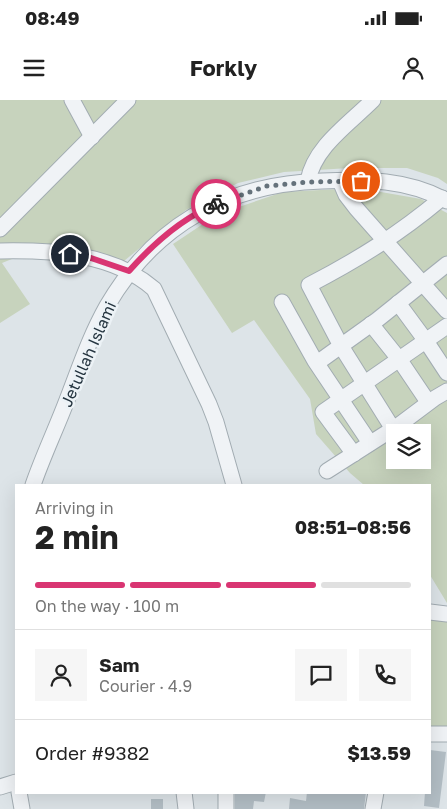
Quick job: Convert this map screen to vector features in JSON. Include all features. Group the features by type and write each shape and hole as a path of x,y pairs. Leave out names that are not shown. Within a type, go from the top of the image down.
{"street":[{"path":"72,100 92,137"},
{"path":"0,229 128,100"},
{"path":"308,182 314,161 323,149 373,100"},
{"path":"340,180 346,195 447,311"},
{"name":"Jetullah Islami","path":"33,484 99,322 129,271 154,245 188,218 211,206 267,186 308,182 340,180 404,184 430,192 445,200"},
{"path":"389,424 341,346 309,285 352,263 386,242 445,200"},
{"path":"0,251 46,251 98,260 129,271 143,279 154,289 160,298 209,404 234,484"},
{"path":"317,363 371,324 447,264"},
{"path":"282,302 317,363 370,443"},
{"path":"398,302 447,373"},
{"path":"371,324 399,359 428,402"},
{"path":"354,454 323,412 447,326"},
{"path":"399,424 428,402 447,391"},
{"path":"327,471 386,433"},
{"path":"431,612 447,614"},
{"path":"431,734 447,734"},
{"path":"0,787 15,782"},
{"path":"19,794 22,809"},
{"path":"184,794 186,809"},
{"path":"226,794 226,809"},
{"path":"373,809 376,794"}],"green space":[{"path":"0,100 447,100 447,184 438,178 407,168 350,168 284,172 238,183 186,210 124,261 44,246 2,263 30,304 0,323"},
{"path":"358,188 421,199 447,213 447,603 431,577 431,484 363,484 350,473 316,434 310,399 254,320 232,333 173,244 218,214 283,192"},
{"path":"431,619 447,621 447,729 431,729"}],"building":[{"path":"431,750 446,752 439,808 424,806 425,794 431,794"},
{"path":"235,794 266,794 264,802 254,801 253,809 235,809"},
{"path":"307,794 366,794 364,809 289,809 290,798 306,801"},
{"path":"151,799 163,799 163,809 151,809"}],"way so far":[{"path":"216,204 267,186 332,180 361,181"}],"route":[{"path":"70,254 91,258 129,271 170,231 188,218 216,204"}]}
